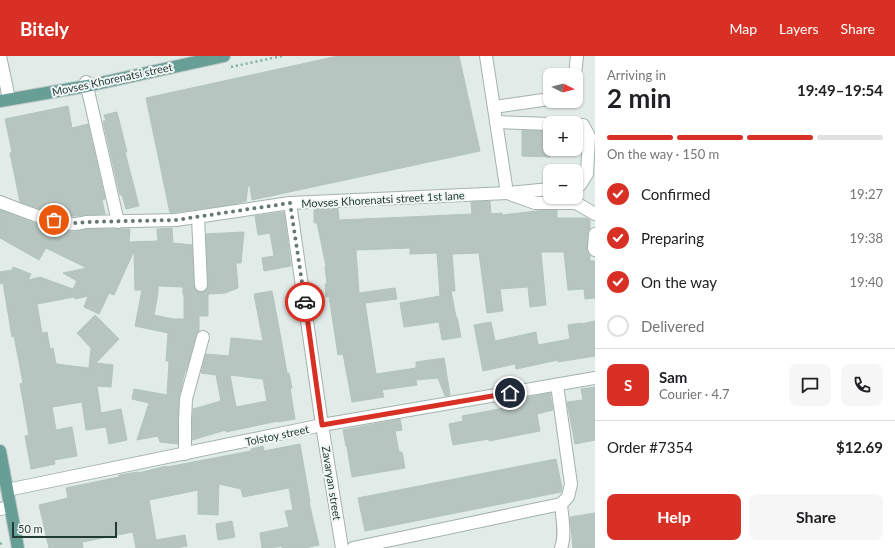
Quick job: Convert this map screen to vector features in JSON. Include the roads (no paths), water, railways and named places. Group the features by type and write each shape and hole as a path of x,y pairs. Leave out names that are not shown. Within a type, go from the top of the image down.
{"main road":[{"name":"Movses Khorenatsi street","path":"86,84 204,56"},
{"name":"Movses Khorenatsi street","path":"3,97 86,84 224,56"},
{"path":"0,451 7,490 5,508 18,548"}],"street":[{"path":"0,56 3,97"},
{"path":"486,56 507,193 535,203 576,203 595,214"},
{"path":"576,68 577,56"},
{"path":"86,84 118,222"},
{"path":"494,107 543,100"},
{"path":"496,122 543,124"},
{"path":"583,125 589,136 587,174 583,181"},
{"name":"Movses Khorenatsi street 1st lane","path":"0,202 42,217 75,224 86,222 176,220 290,203 507,193 543,190"},
{"name":"Zavaryan street","path":"290,203 322,425 342,548"},
{"path":"198,217 201,285"},
{"path":"595,234 595,250"},
{"path":"185,454 186,399 203,337"},
{"name":"Tolstoy street","path":"7,490 322,425 595,378"},
{"path":"353,548 561,504 568,497 571,484 557,385"},
{"path":"561,504 564,535 561,548"}]}
